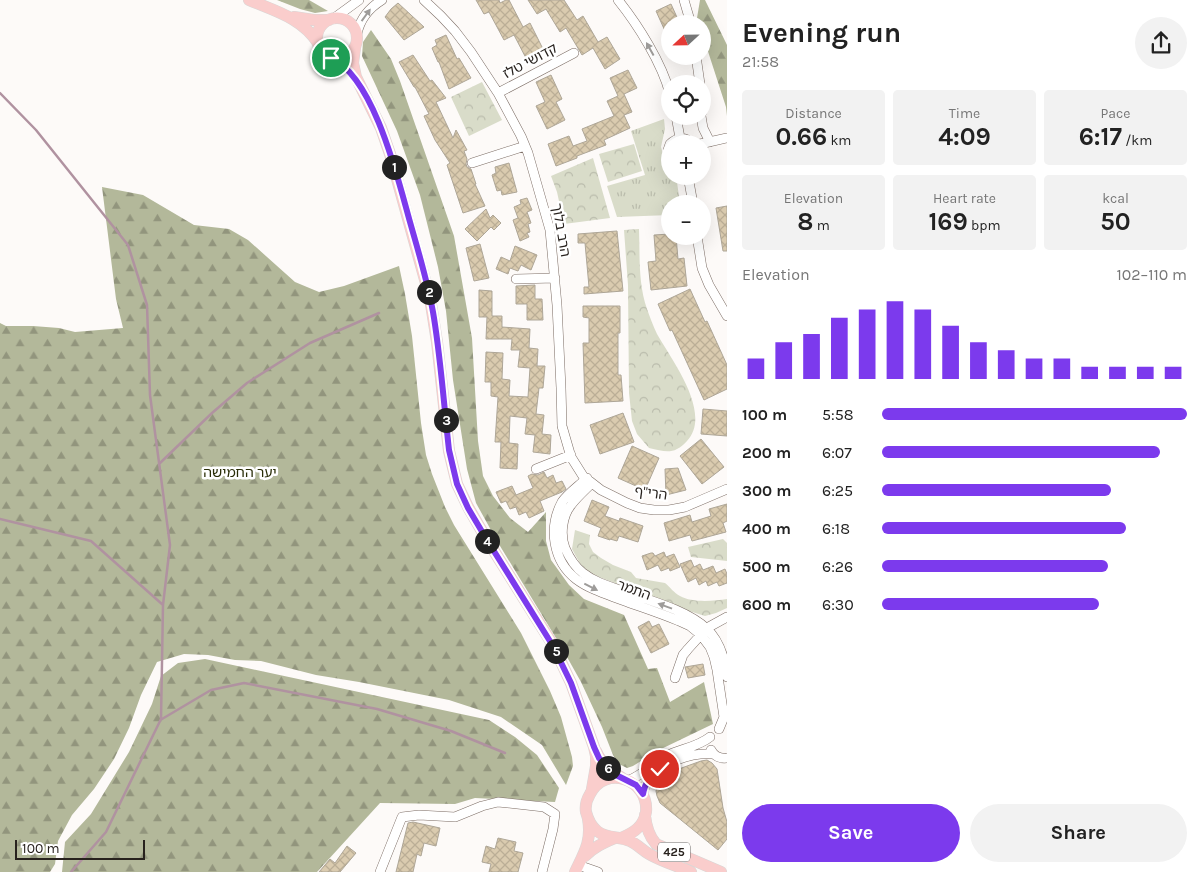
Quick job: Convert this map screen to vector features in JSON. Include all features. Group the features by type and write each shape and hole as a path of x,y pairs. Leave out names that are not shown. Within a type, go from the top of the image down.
{"main road":[{"path":"249,0 278,12 303,26 313,35 320,49 331,58 342,63 360,86"},
{"path":"278,12 304,19 339,18 351,23 355,28 357,41 353,63 354,69 360,86 381,128 390,154 427,284 434,318 449,450 457,484 468,508 563,664 599,758 612,773 636,785 643,794"},
{"path":"318,43 319,30 331,19"},
{"path":"331,58 342,58 355,48"},
{"path":"578,866 590,837 586,808 596,766 594,747"},
{"path":"592,789 605,779 626,779"},
{"name":"425","path":"643,794 646,807 646,826 650,838 656,844 721,872"},
{"path":"578,866 593,848 601,843 630,835 637,830 645,815"},
{"name":"425","path":"588,818 598,832 606,836 633,842 649,854 691,872"}],"street":[{"path":"331,19 359,0"},
{"path":"357,34 366,14 382,0"},
{"name":"הרב בלוך","path":"415,0 429,4 455,31 471,52 498,93 525,146 550,230 562,388 562,426 571,455 583,476 601,490"},
{"path":"618,0 640,31 656,59 662,75"},
{"path":"684,0 689,15"},
{"name":"קדושי טלז","path":"498,93 574,53"},
{"path":"711,142 727,138"},
{"path":"472,163 525,146"},
{"path":"698,245 702,268 709,285 727,316"},
{"path":"516,279 555,278"},
{"path":"536,469 571,455"},
{"name":"התמר","path":"589,480 563,501 555,520 553,532 555,545 566,569 575,579 587,586 704,631 718,643 727,677"},
{"name":"הרי\"ף","path":"601,490 640,508 669,510 685,507 727,490"},
{"path":"675,678 683,655 704,631 727,617"},
{"name":"התמר","path":"704,631 714,657 724,699 723,728"},
{"path":"626,779 637,777 665,757 700,744 710,737 713,732 723,728"},
{"path":"710,737 709,747 727,766"},
{"path":"643,794 644,787 653,775 669,764 702,753 720,757"},
{"path":"380,872 402,817 419,815 455,817 498,802 544,807 555,814 542,872"},
{"path":"578,866 598,872"}],"green space":[{"path":"277,0 309,0 328,11 315,13"},
{"path":"700,0 705,0 727,45 727,116 726,107 711,61 711,15 698,15"},
{"path":"371,30 391,59 400,81 454,236 472,338 478,441 483,476 493,496 510,518 528,532 546,512 546,541 551,560 569,585 584,599 624,615 648,669 657,668 670,702 704,682 713,724 657,751 633,766 627,768 619,764 613,755 581,682 476,503 467,469 453,380 446,311 438,267 420,195 397,131 362,56 363,42"},
{"path":"482,82 502,120 469,136 451,97"},
{"path":"661,120 661,125 665,125 664,135 661,135 661,185 677,185 679,195 661,195 661,215 617,217 607,186 645,175 631,131"},
{"path":"634,144 642,171 608,182 599,154"},
{"path":"593,158 610,218 564,224 557,192 551,176"},
{"name":"יער החמישה","path":"102,187 143,195 194,225 229,229 248,240 295,282 319,292 344,286 399,266 412,336 426,455 432,474 454,525 521,633 550,691 561,717 572,757 573,766 566,785 542,745 501,717 449,700 316,675 261,661 184,654 157,662 114,759 94,789 72,815 58,841 55,864 50,872 0,872 0,323 6,326 59,328 75,332 123,328 116,299"},
{"path":"639,229 641,279 647,309 657,334 680,371 693,401 694,429 687,441 678,449 670,451 649,448 637,434 632,421 629,393 628,285 624,230"},
{"path":"575,530 590,535 589,544 593,552 613,565 631,572 636,578 665,583 678,595 691,600 710,601 727,599 727,608 705,616 673,606 594,575 583,569 572,549"},
{"path":"723,539 727,543 727,561 691,557 688,547"},
{"path":"205,659 489,720 515,737 537,755 559,788 555,802 475,798 455,804 380,803 317,872 62,872 65,842 91,814 129,752 152,704 161,676 178,663"}],"building":[{"path":"476,0 499,0 500,3 509,0 523,27 530,23 544,51 527,60 514,35 504,40 489,12 484,14"},
{"path":"528,0 564,0 577,20 583,16 598,42 607,37 620,59 605,69 593,48 582,55 566,28 560,32 546,9 537,14"},
{"path":"398,3 424,27 404,40 385,17"},
{"path":"671,4 676,15 661,15 661,22 656,11"},
{"path":"446,35 457,59 459,58 471,78 449,89 432,48 437,45 435,40"},
{"path":"413,55 430,81 432,80 446,98 436,102 453,138 456,130 467,150 464,151 467,159 466,164 471,169 475,184 485,206 463,213 447,165 450,163 435,140 424,116 429,114 399,62"},
{"path":"628,70 637,88 624,94 632,112 624,115 630,128 604,140 606,145 556,166 548,144 569,136 573,146 587,141 582,129 614,116 607,101 618,96 610,78"},
{"path":"551,75 562,99 556,102 565,120 547,129 536,106 545,102 536,82"},
{"path":"509,163 517,192 502,195 501,190 497,191 492,175 496,173 495,167"},
{"path":"527,198 532,210 527,212 531,223 528,224 530,232 527,233 529,237 520,241 513,220 518,218 514,207 521,204 520,200"},
{"path":"727,206 727,251 723,251 716,208"},
{"path":"486,209 490,218 493,215 501,223 494,230 491,227 477,241 465,229"},
{"path":"617,231 623,291 584,294 584,287 589,287 585,243 578,243 578,234"},
{"path":"654,235 661,235 661,245 677,245 678,259 684,258 687,286 651,290 648,262 656,261"},
{"path":"480,244 489,278 474,281 466,248"},
{"path":"515,246 537,255 531,270 521,265 518,271 510,268 508,274 496,269 501,257 510,261"},
{"path":"535,285 535,299 542,299 543,320 527,320 527,304 516,304 516,286"},
{"path":"690,289 727,365 727,389 704,400 658,304"},
{"path":"479,290 492,291 492,316 502,316 502,327 530,329 529,348 538,349 537,366 545,366 543,388 539,388 536,414 544,415 542,434 551,435 550,454 533,452 535,435 525,434 527,418 510,416 509,443 518,444 517,469 500,468 501,442 495,442 498,397 491,396 491,382 485,382 486,352 503,353 502,379 510,380 509,396 528,397 530,368 518,367 520,350 511,350 512,339 486,339 487,317 479,317"},
{"path":"583,306 620,306 618,375 621,375 623,401 585,403 583,343 589,343 589,318 583,317"},
{"path":"703,409 727,411 727,436 701,434"},
{"path":"623,413 634,442 600,454 590,425"},
{"path":"701,439 724,467 702,484 680,456"},
{"path":"632,446 659,458 645,490 618,478"},
{"path":"678,468 686,490 666,495 665,469"},
{"path":"544,472 547,478 553,475 556,483 562,481 566,489 540,501 544,511 529,518 526,512 519,515 516,507 510,509 506,501 501,503 496,492 512,486 516,495 533,488 528,476"},
{"path":"592,500 609,507 605,516 619,521 620,518 643,526 638,542 619,536 617,541 598,536 601,528 584,521"},
{"path":"727,504 727,521 723,523 726,532 692,541 690,535 669,541 664,523 690,515 692,522 711,516 709,509"},
{"path":"664,552 666,557 674,554 680,567 670,571 669,568 661,571 658,565 647,570 642,556 653,553 655,556"},
{"path":"691,560 694,567 700,564 703,570 713,566 716,573 725,569 727,583 719,586 717,582 708,586 706,581 699,585 696,578 688,582 680,564"},
{"path":"649,621 652,627 659,624 669,644 651,653 638,627"},
{"path":"703,664 705,675 688,678 685,667"},
{"path":"707,760 717,769 727,822 727,839 718,850 660,803 656,791 657,786 664,778 676,770"},
{"path":"413,822 440,828 436,846 424,843 421,856 417,854 413,872 396,872 408,823"},
{"path":"498,838 516,842 514,851 523,853 518,872 489,872 491,864 482,862 486,846 495,849"},
{"path":"347,846 356,853 340,872 319,872 330,859 335,863"}],"waterway":[{"path":"0,93 36,130 128,245 147,305 150,395 170,545 163,605 161,719 106,832 71,872"},
{"path":"159,464 212,413 247,383 310,343 379,313"},
{"path":"0,519 91,541 163,605"},
{"path":"162,719 211,690 244,683 377,709 451,731 505,753"}],"route":[{"path":"331,58 342,63 360,86 381,128 390,154 430,298 449,450 452,467 461,494 563,664 594,747 603,764 612,773 636,785 643,794 647,782 660,769"}]}
